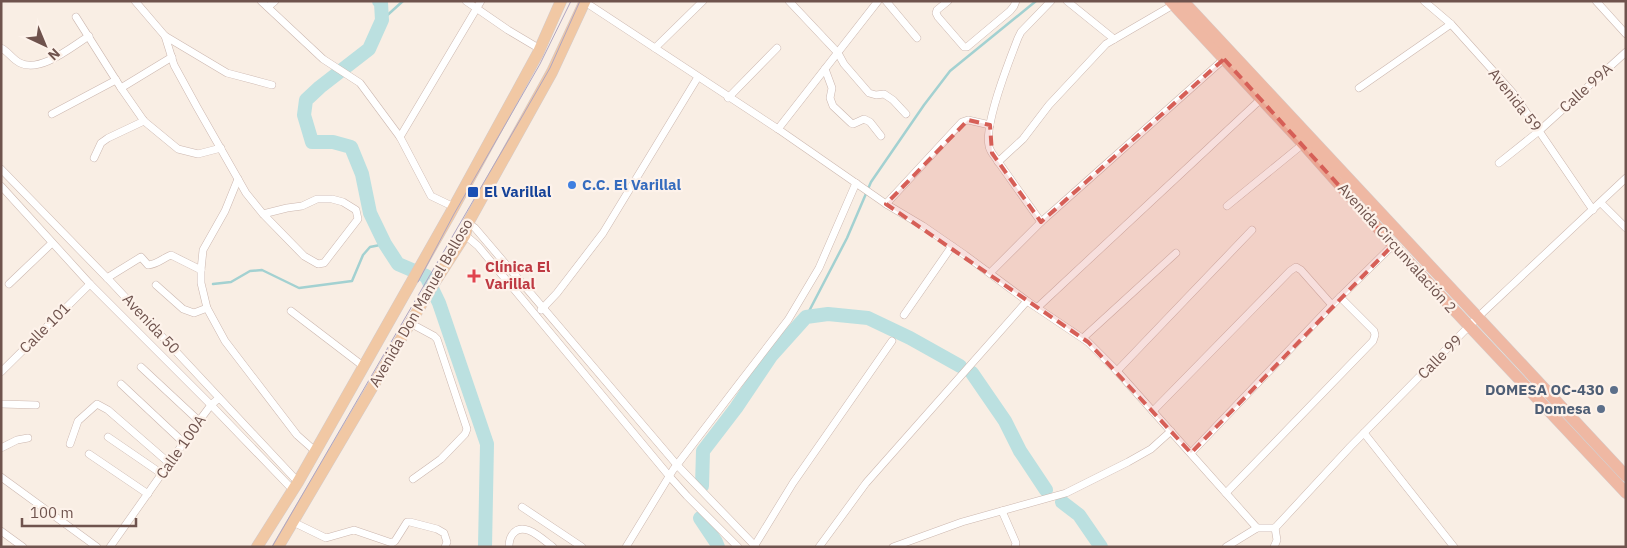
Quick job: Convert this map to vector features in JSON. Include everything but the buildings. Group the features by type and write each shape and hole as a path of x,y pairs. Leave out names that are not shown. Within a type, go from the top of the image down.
{"highway":[{"name":"Avenida Circunvalación 2","path":"1175,3 1393,245 1626,492"},
{"name":"Avenida Circunvalación 2","path":"1175,3 1478,317 1626,476"}],"main road":[{"name":"Avenida Don Manuel Belloso","path":"258,547 295,486 454,207 540,49 561,1"},
{"name":"Avenida Don Manuel Belloso","path":"278,547 466,229 552,72 585,1"}],"street":[{"path":"136,1 166,36 227,73 272,85"},
{"path":"262,1 323,60 360,83 400,137 431,196 454,207"},
{"path":"268,7 275,1"},
{"path":"466,1 478,5 508,30 540,49"},
{"path":"585,1 728,98 778,129 886,204 923,226 1082,338 1117,370 1256,528"},
{"path":"655,48 703,1"},
{"path":"789,1 838,53 844,64 869,93 876,95 884,94 893,100 906,114"},
{"path":"778,129 878,1"},
{"path":"886,1 917,38"},
{"path":"948,1 936,13 964,47 967,47 1010,11 1016,1"},
{"path":"1041,222 988,146 990,125 1018,38 1021,32 1052,1"},
{"path":"1066,1 1114,39"},
{"name":"Avenida 59","path":"1424,1 1451,24 1513,93 1593,210"},
{"path":"1596,1 1626,34"},
{"path":"998,162 1023,139 1049,105 1106,44 1175,3"},
{"path":"400,137 478,5"},
{"path":"76,17 144,121 178,149 198,154 221,148"},
{"path":"1359,88 1451,24"},
{"path":"1,48 22,64 34,65 48,62 89,36"},
{"path":"166,36 174,65 246,193 263,214 304,256 318,264 324,263 358,219 356,210 343,202 332,199 317,199 302,206 263,214"},
{"path":"728,98 777,48"},
{"name":"Calle 99A","path":"1499,163 1539,131 1626,52"},
{"path":"121,88 172,57"},
{"path":"990,274 1041,222 1224,59"},
{"path":"825,69 832,88 830,98 833,106 853,124 864,120 870,122 881,136"},
{"path":"536,315 557,293 604,233 698,76"},
{"path":"52,114 116,80"},
{"path":"1038,307 1261,99"},
{"path":"886,204 962,122 968,120 990,125"},
{"path":"94,158 101,144 108,138 144,121"},
{"path":"1227,206 1303,144"},
{"name":"Avenida 50","path":"1,168 219,398 295,486"},
{"name":"Calle 99","path":"1275,528 1364,433 1478,317 1626,178"},
{"path":"238,179 225,211 203,250 201,283 207,308 225,341 297,435 315,451"},
{"path":"626,547 677,465 788,320 819,268 856,183"},
{"name":"Avenida 50","path":"1,186 90,284 295,486"},
{"path":"1601,203 1626,228"},
{"path":"738,547 670,477 478,246 466,229 475,228 677,465 756,546 792,483 892,341"},
{"path":"1117,370 1252,230"},
{"path":"10,284 52,243"},
{"path":"1191,453 1332,305 1393,245"},
{"path":"904,315 952,246"},
{"path":"1082,338 1176,253"},
{"path":"107,278 141,257 148,264 155,264 171,255 201,270"},
{"path":"1153,411 1296,267 1301,270 1332,305"},
{"name":"Calle 101","path":"1,372 90,284"},
{"path":"156,285 183,309 194,313 207,308"},
{"path":"1226,493 1373,341 1374,331 1340,297"},
{"path":"820,547 866,483 1028,301"},
{"path":"291,311 363,366"},
{"path":"410,323 437,339 467,429 465,434 441,459 413,479"},
{"path":"141,367 198,421"},
{"path":"121,384 184,443"},
{"name":"Calle 100A","path":"110,547 198,421 219,398"},
{"path":"1,404 36,405"},
{"path":"70,444 78,421 97,404 108,410 169,463"},
{"path":"893,547 962,522 1066,493 1151,449 1171,431"},
{"path":"1364,433 1454,547"},
{"path":"108,437 162,474"},
{"path":"1,448 17,440 28,438"},
{"path":"89,454 148,494"},
{"path":"1,477 96,547"},
{"path":"522,507 582,547"},
{"path":"1002,511 1016,543 1015,547"},
{"path":"293,522 326,538 354,530 392,542 395,541 407,522 410,522 437,529 444,533 447,542 445,547"},
{"path":"1226,547 1256,528 1275,528 1277,540 1274,547"},
{"path":"508,547 512,535 518,530 524,529 532,532 553,547"},
{"path":"1,531 23,547"}],"highlighted area":[{"path":"1224,59 1393,245 1191,453 1088,342 886,204 968,120 990,125 992,153 1041,222"}],"waterway":[{"path":"379,1 381,3 382,20 369,49 306,100 304,115 312,142 333,142 351,147 362,174 370,213 385,244 398,264 426,276 439,303 487,444 485,547"},
{"path":"382,20 403,1"},
{"path":"806,317 847,238 871,182 924,105 950,71 1036,1"},
{"path":"213,284 231,282 250,271 262,270 299,288 352,281 363,255 370,247 385,244"},
{"path":"702,486 703,451 736,408 771,356 806,317 828,314 868,318 910,338 960,366"},
{"path":"972,373 1005,421 1020,451 1046,490"},
{"path":"1062,502 1079,515 1101,547"},
{"path":"700,518 718,547"}],"tram line":[{"path":"418,282 454,214 540,64 571,1"},
{"path":"272,547 550,68 580,1"}],"place":[{"name":"C.C. El Varillal","path":"572,185"},
{"name":"El Varillal","path":"473,192"},
{"name":"Clínica El Varillal","path":"474,276"},
{"name":"DOMESA OC-430","path":"1614,390"},
{"name":"Domesa","path":"1601,409"}]}
